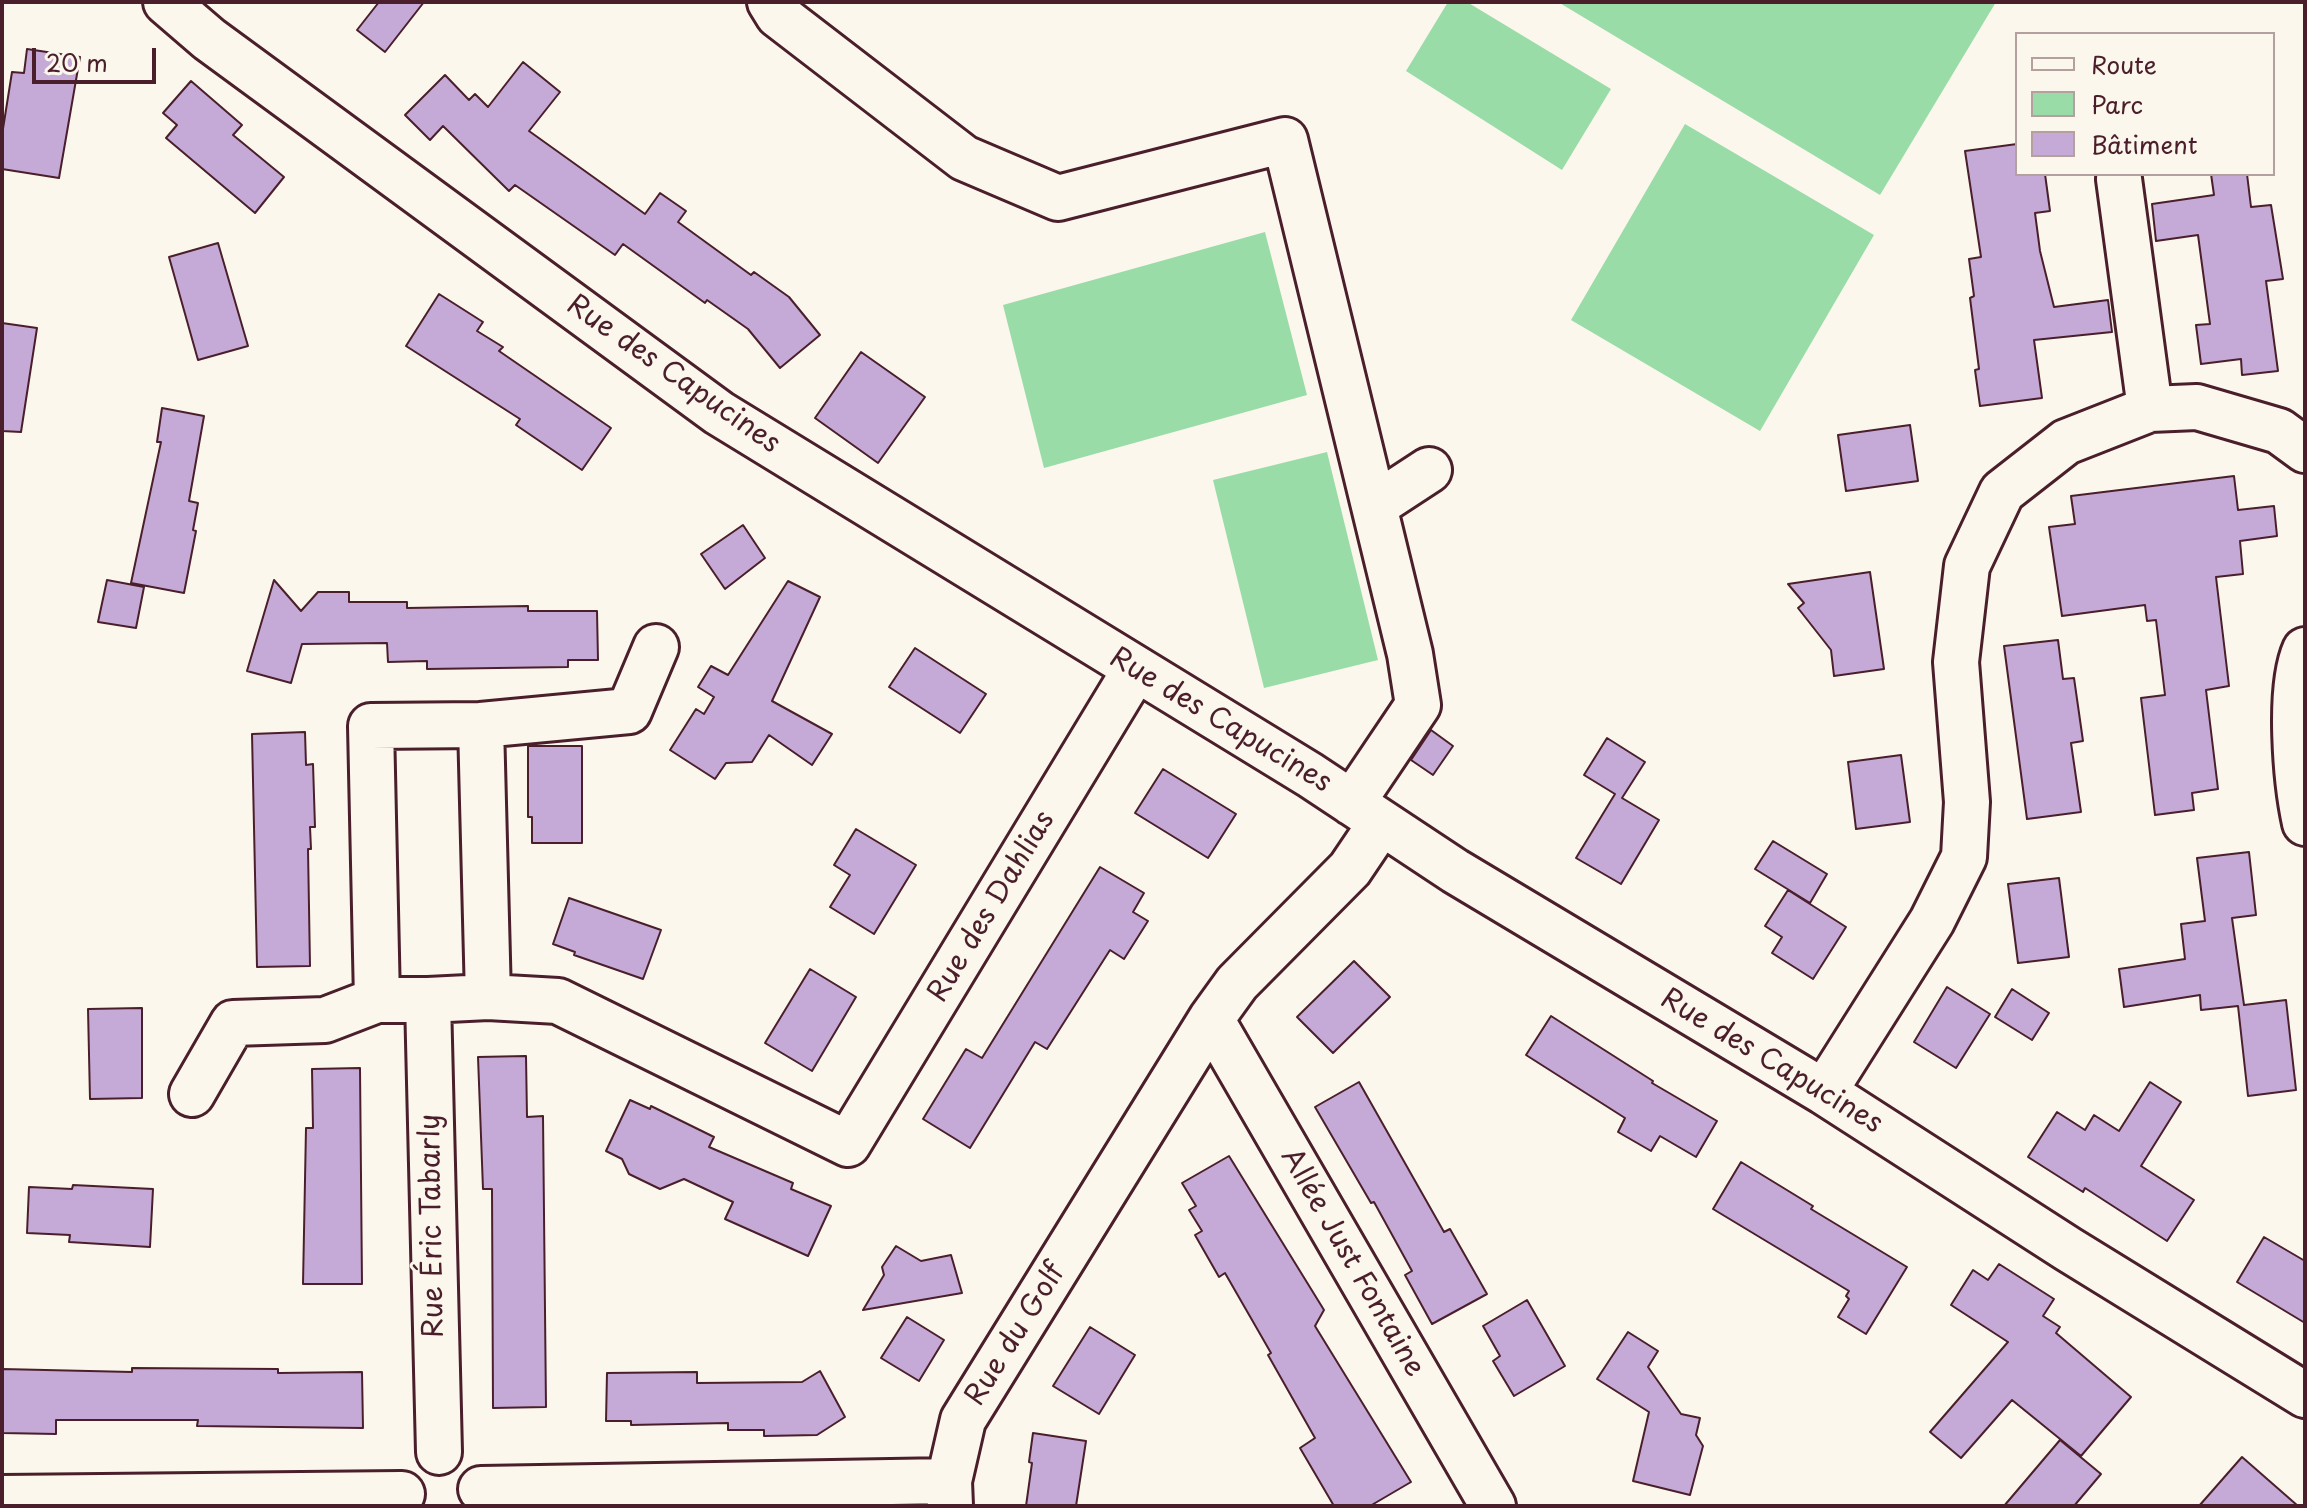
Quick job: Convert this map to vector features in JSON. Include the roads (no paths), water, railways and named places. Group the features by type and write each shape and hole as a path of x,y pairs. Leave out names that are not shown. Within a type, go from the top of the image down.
{"street":[{"name":"Rue des Capucines","path":"166,2 209,39 719,413 1455,871 1824,1092 2305,1395"},
{"name":"Rue du Golf","path":"480,1497 950,1494 963,1420 1211,1019 1237,983 1350,869 1366,813 1418,705 1410,654 1285,140 1058,198 964,158 778,15 770,2"},
{"path":"2119,179 2150,409"},
{"path":"1824,1092 1932,921 1964,857 1967,802 1956,662 1967,566 2002,492 2066,442 2150,409 2197,407 2279,431 2305,450"},
{"path":"1374,506 1429,470"},
{"path":"377,1000 371,726 481,725 629,711 656,647"},
{"path":"2305,650 2299,663 2295,727 2305,823"},
{"name":"Rue des Dahlias","path":"488,997 558,1001 848,1144 1135,670"},
{"path":"192,1094 233,1023 325,1020 377,1000 488,997 481,725"},
{"name":"Rue Éric Tabarly","path":"428,1000 439,1452"},
{"name":"Allée Just Fontaine","path":"1211,1019 1493,1506"},
{"path":"2,1498 403,1500 404,1479 414,1462 429,1453 439,1452 456,1454 469,1462 478,1475 480,1497"}]}
